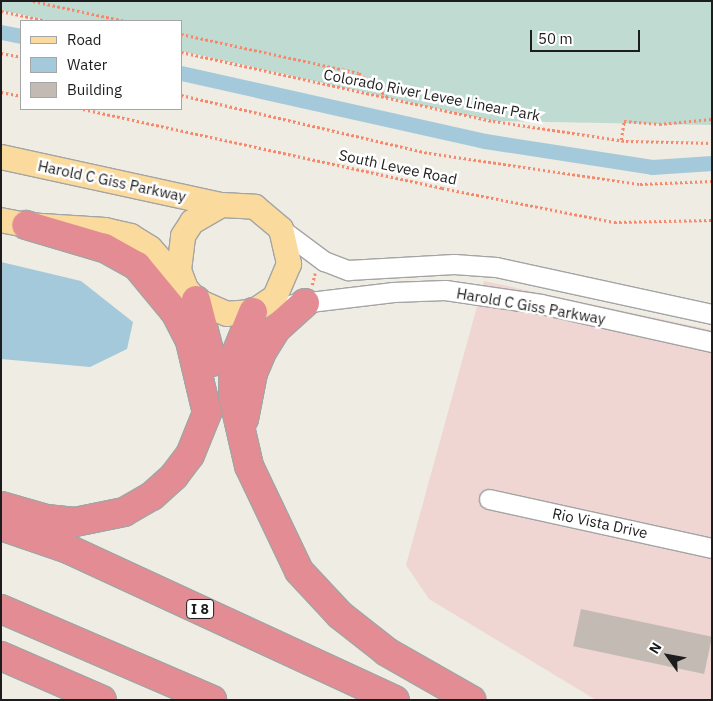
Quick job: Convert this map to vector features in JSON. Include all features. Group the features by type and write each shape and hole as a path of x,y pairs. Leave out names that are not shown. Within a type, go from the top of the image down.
{"highway":[{"path":"13,222 104,248 137,266 174,312 190,341 207,413"},
{"path":"1,506 46,519 75,522 124,512 152,496 174,476 190,455 207,413 214,384 211,356 191,293"},
{"path":"242,433 253,373 263,350 276,329 309,295"},
{"path":"256,310 232,370 232,396 260,494 299,571 340,615 387,652 471,700"},
{"name":"I 8","path":"1,526 68,549 395,700"},
{"path":"1,609 212,700"},
{"path":"1,656 102,700"}],"main road":[{"name":"Harold C Giss Parkway","path":"1,157 222,204 255,208 281,229"},
{"name":"Harold C Giss Parkway","path":"191,293 179,270 183,236 192,222 222,204"},
{"name":"Harold C Giss Parkway","path":"13,222 105,230 131,236 150,248 191,293 227,314 256,310"},
{"path":"256,310 274,297 289,264 281,229"}],"street":[{"name":"Harold C Giss Parkway","path":"281,229 324,261 348,270 454,264 496,267 712,314"},
{"name":"Harold C Giss Parkway","path":"256,310 309,295 393,292 485,294 712,342"},
{"name":"Rio Vista Drive","path":"489,499 712,548"}],"path":[{"path":"33,1 119,20"},
{"path":"1,11 42,20"},
{"path":"182,34 359,73 390,99"},
{"name":"Colorado River Levee Linear Park","path":"182,52 493,121 621,140 712,143"},
{"path":"1,53 20,58"},
{"path":"1,92 20,96"},
{"path":"182,95 429,153 640,184 712,181"},
{"name":"South Levee Road","path":"88,110 442,188 614,222 712,220"},
{"path":"621,140 624,120 659,124 712,119"},
{"path":"309,295 311,281 316,270"}],"shaded area":[{"path":"1,1 712,1 712,125 493,121 182,51 182,20 46,20 1,10"},
{"path":"484,281 712,330 712,700 596,700 429,599 406,565"}],"water":[{"path":"1,262 81,281 133,322 127,349 90,367 1,359"}],"building":[{"path":"581,609 712,637 704,674 573,646"}],"waterway":[{"path":"1,32 20,36"},
{"path":"182,73 485,141 652,167 712,163"}]}
